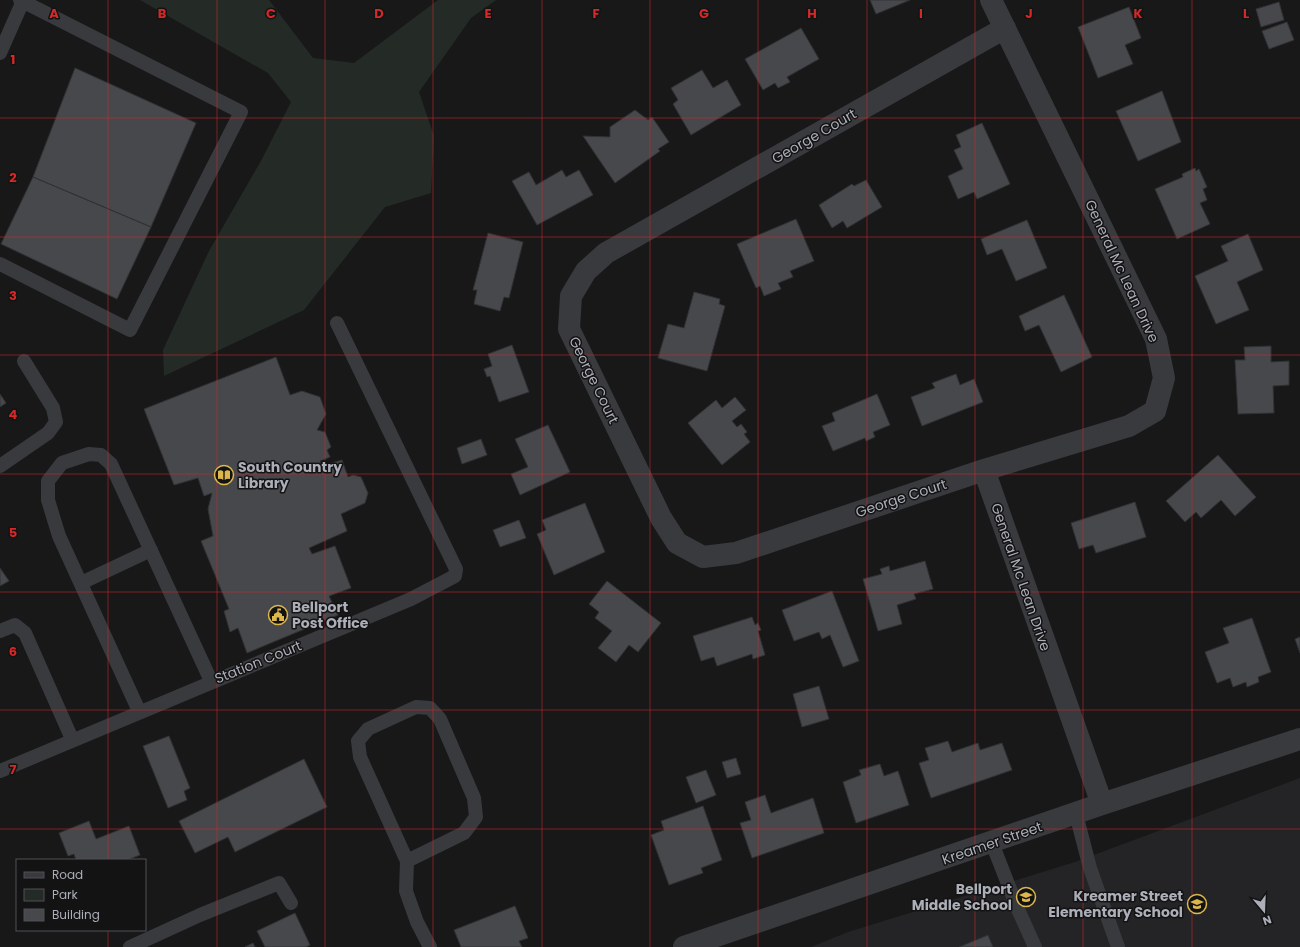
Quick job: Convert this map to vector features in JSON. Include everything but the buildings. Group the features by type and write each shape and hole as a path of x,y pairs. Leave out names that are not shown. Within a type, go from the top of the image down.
{"street":[{"name":"General Mc Lean Drive","path":"992,0 1156,339 1164,378 1155,411 1129,426 984,470 1102,804"},
{"name":"George Court","path":"984,470 736,553 703,557 677,543 661,518 570,330 571,296 586,270 606,253 1005,28"},
{"name":"Kreamer Street","path":"684,947 992,843 1102,804 1300,739"}],"lane":[{"path":"0,54 22,1 241,112 130,330 0,264"},
{"name":"Station Court","path":"1,769 411,599 455,576 456,569 337,323"},
{"path":"0,466 48,433 56,422 52,408 24,361"},
{"path":"139,711 59,536 48,500 48,480 62,463 89,454 101,455 111,464 211,681"},
{"path":"81,583 151,550"},
{"path":"0,631 15,625 25,633 72,739"},
{"path":"407,861 464,833 476,817 474,798 440,719 430,708 416,707 368,729 358,741 360,757 407,861 406,892 417,922 430,947"},
{"path":"1076,814 1090,868 1118,947"},
{"path":"992,843 1017,907 1035,947"},
{"path":"130,947 200,915 279,883 291,903"}],"shaded area":[{"name":"Kreamer Street Elementary School","path":"1300,778 1300,947 811,947 848,932 1075,862"}],"green space":[{"path":"140,0 269,0 313,58 354,63 438,0 496,0 471,18 419,92 434,136 431,193 385,207 304,310 164,376 163,350 209,251 262,159 291,102 268,73"}],"place":[{"name":"South Country Library","path":"224,475"},
{"name":"Bellport Post Office","path":"278,615"},
{"name":"Bellport Middle School","path":"1026,897"},
{"name":"Kreamer Street Elementary School","path":"1197,904"}]}
